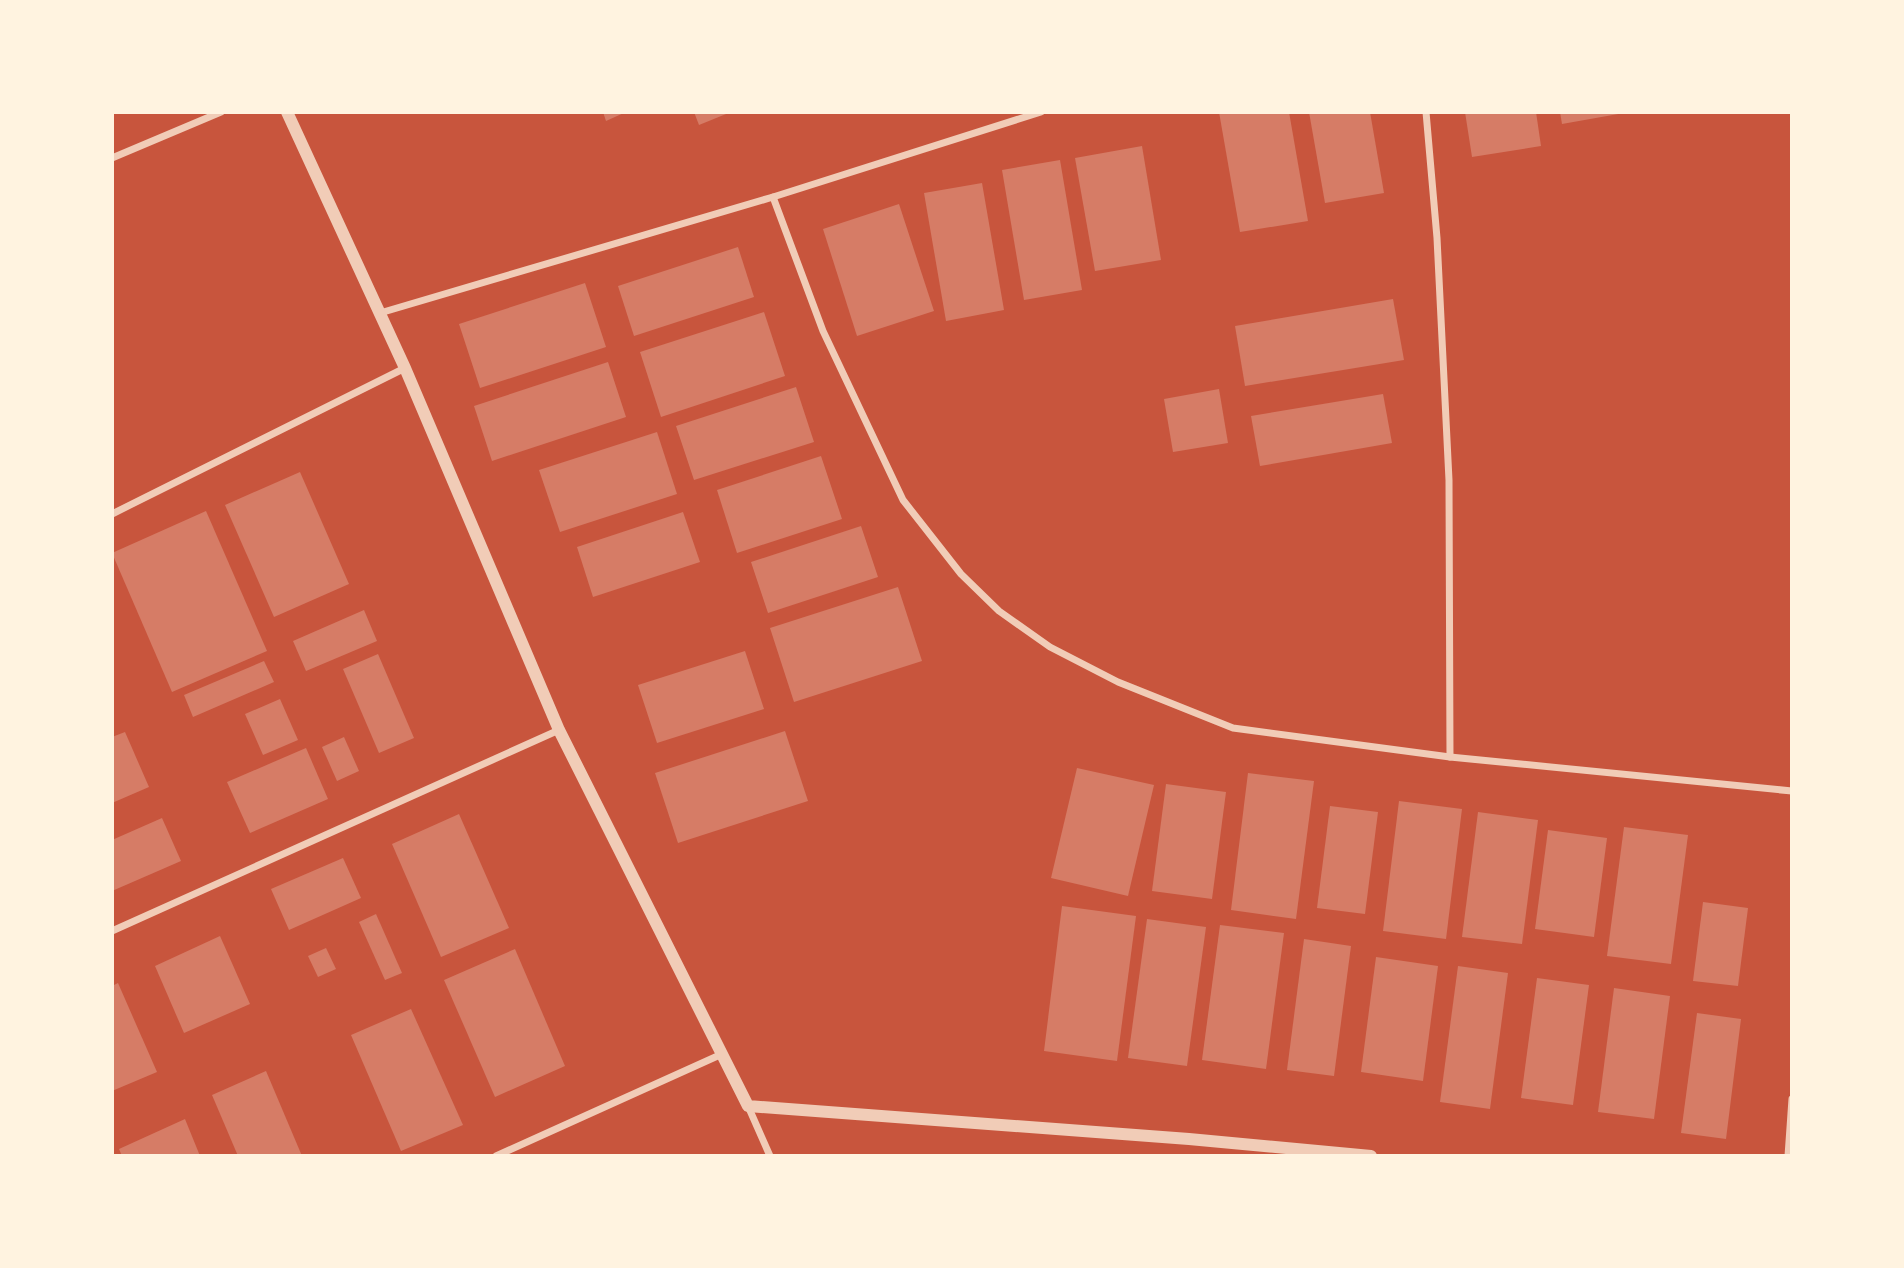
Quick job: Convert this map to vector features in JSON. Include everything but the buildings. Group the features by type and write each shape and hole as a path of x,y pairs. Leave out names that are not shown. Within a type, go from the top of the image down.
{"street":[{"path":"112,158 221,112"},
{"path":"287,112 405,368 559,730 748,1106 770,1156"},
{"path":"380,313 773,197 1041,112"},
{"path":"1426,112 1437,238 1449,480 1450,757"},
{"path":"773,197 823,331 903,500 961,574 999,611 1050,647 1118,682 1233,728 1450,757 1792,791"},
{"path":"112,514 405,368"},
{"path":"112,931 559,730"},
{"path":"496,1156 722,1054"},
{"path":"1788,1156 1792,1099"},
{"path":"748,1106 1189,1139 1371,1156"}]}
